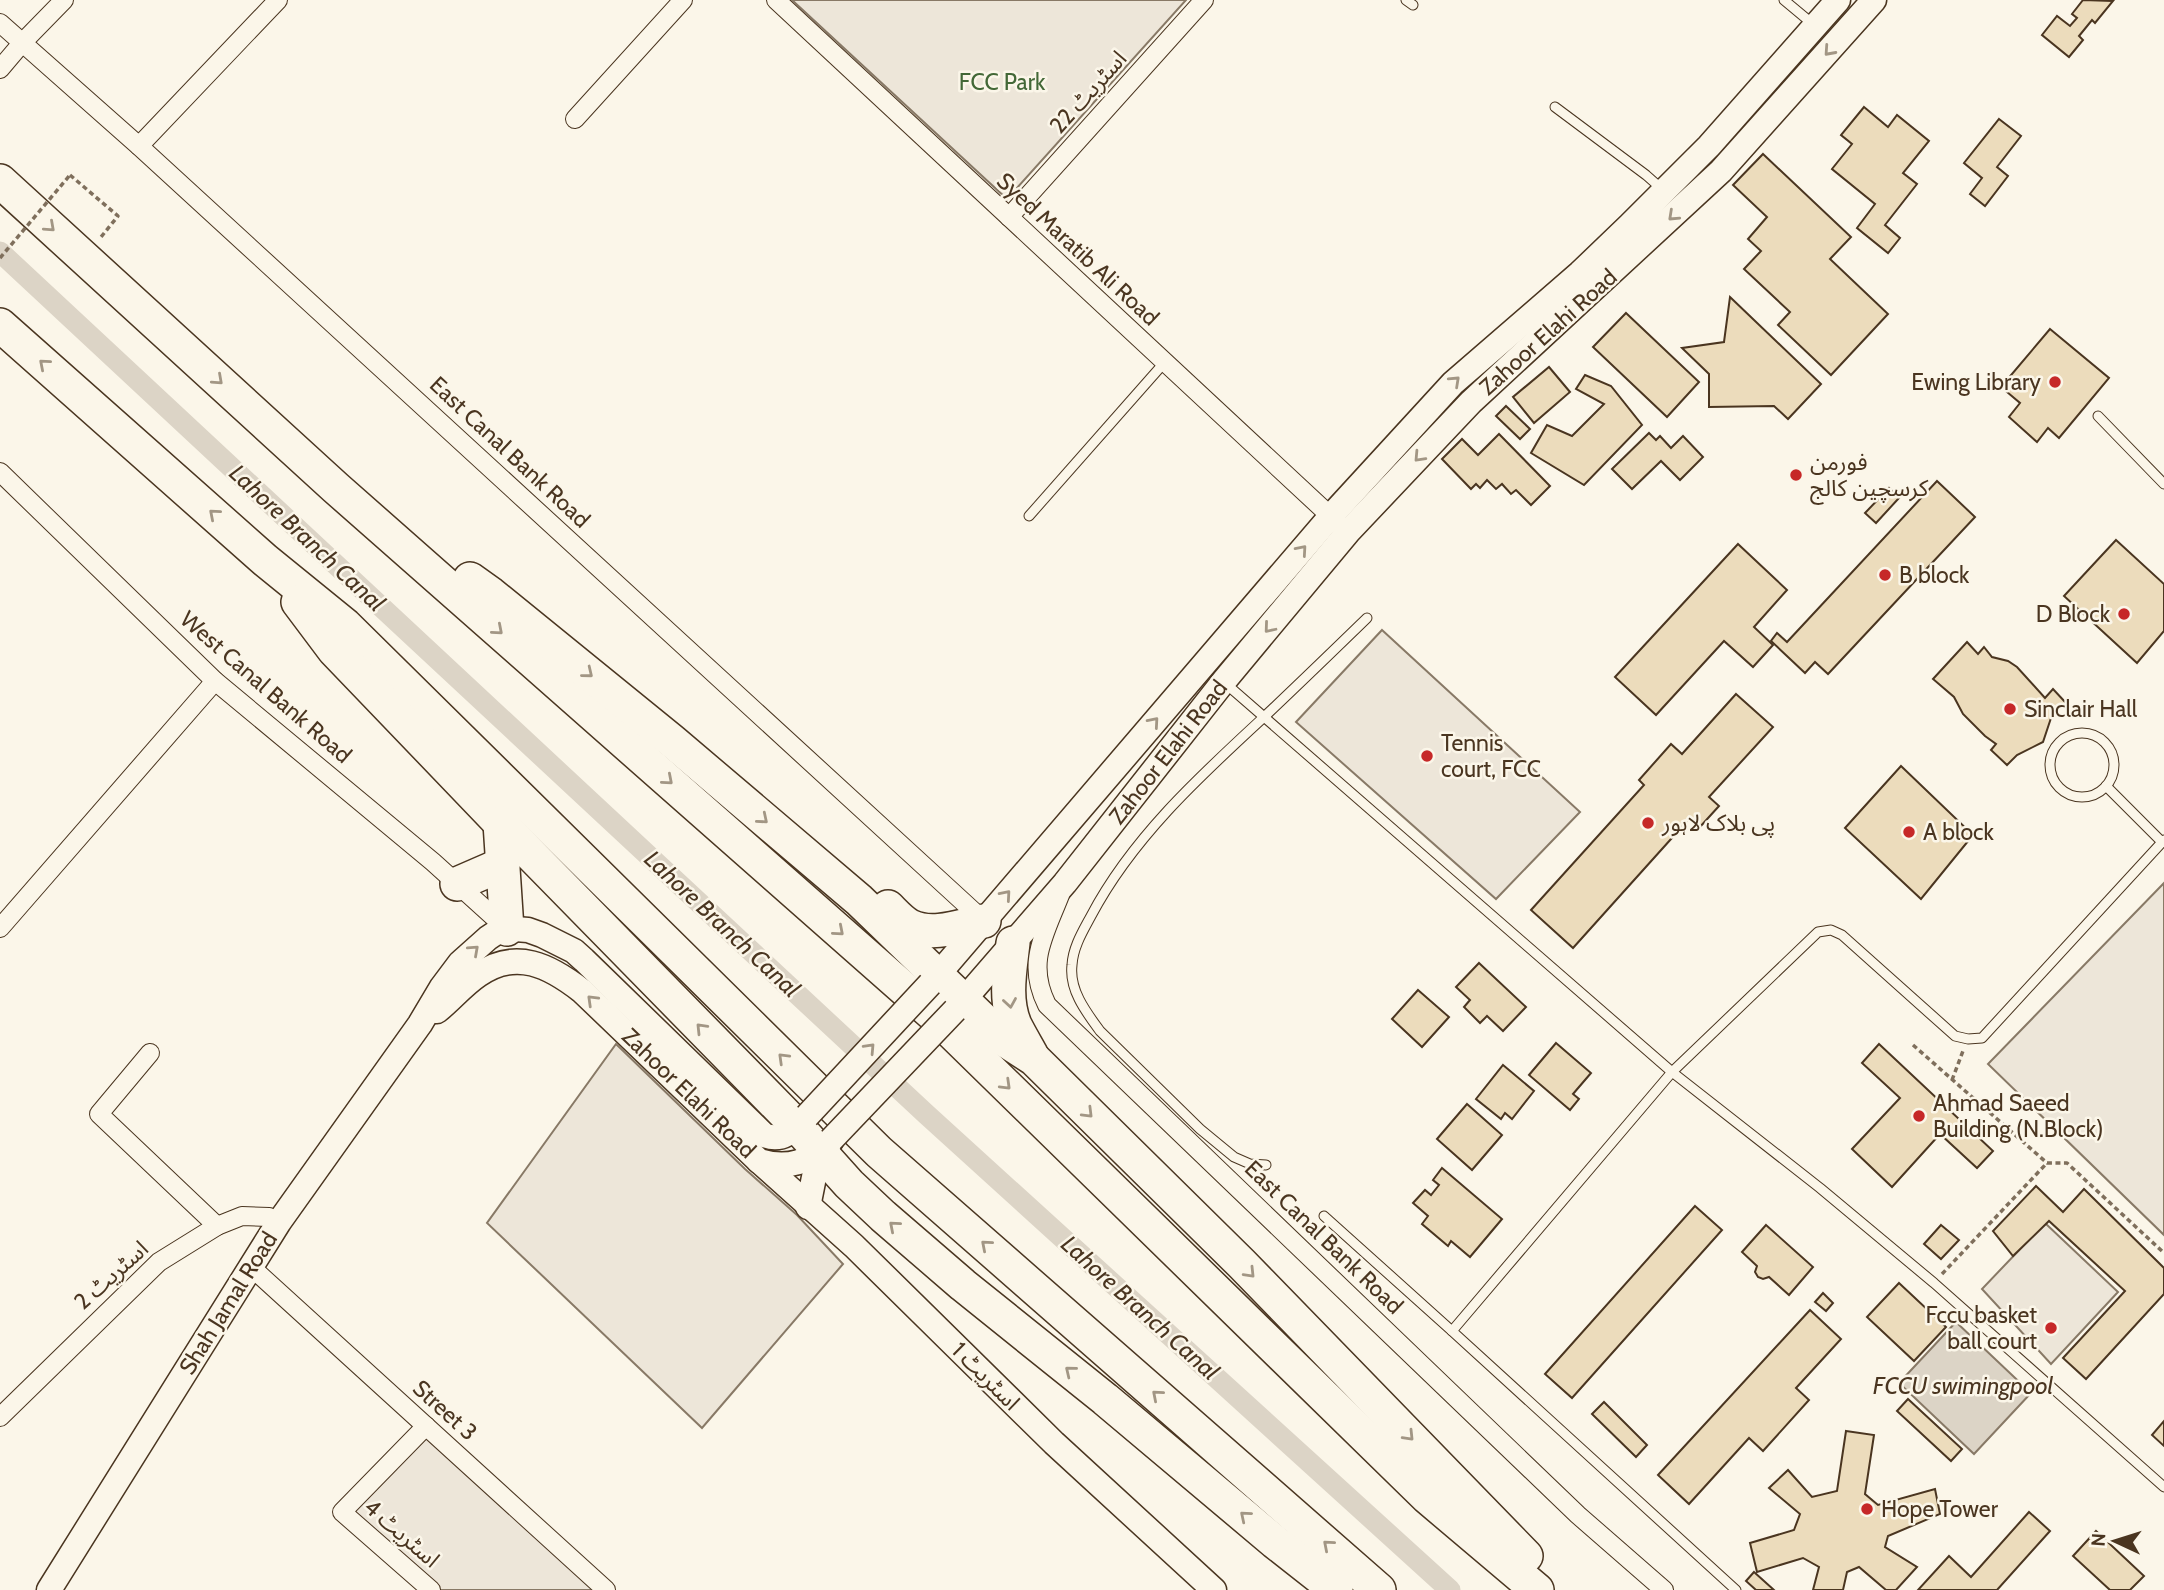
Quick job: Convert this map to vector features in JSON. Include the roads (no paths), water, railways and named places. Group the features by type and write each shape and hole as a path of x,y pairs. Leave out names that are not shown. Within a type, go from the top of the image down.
{"highway":[{"path":"0,181 336,488 936,1016 1427,1496 1537,1590"},
{"path":"0,325 265,560 345,625 879,1152 1380,1590"},
{"path":"336,488 491,594 672,741 859,900 959,1005 1034,1059 1242,1264 1560,1590"},
{"path":"265,560 334,650 500,823 802,1121 825,1146 849,1184 963,1285 1336,1590"},
{"path":"500,823 507,929"},
{"path":"457,884 503,864"},
{"path":"859,900 883,903 907,925 921,930 934,932 984,921"},
{"path":"1013,943 1009,983 1011,1010 1015,1024 1034,1059"}],"main road":[{"name":"Zahoor Elahi Road","path":"420,1024 478,974 491,967 521,962 549,968 582,991 759,1161 785,1166 804,1162 825,1146 959,1005 1065,883 1224,681 1339,524 1453,383 1580,273 1664,191 1709,146 1838,0"},
{"name":"Zahoor Elahi Road","path":"802,1121 933,980 1339,524 1721,171 1874,0"},
{"path":"420,1024 442,986 460,963 488,938 507,929 528,930 574,951 764,1135 781,1138 802,1121"},
{"name":"Shah Jamal Road","path":"49,1590 250,1266 420,1024"},
{"path":"808,1207 825,1146"},
{"name":"اسٹریٹ 1","path":"759,1161 854,1246 1054,1443 1214,1590"}],"street":[{"path":"0,69 64,0"},
{"path":"139,146 278,0"},
{"path":"575,118 683,0"},
{"name":"Syed Maratib Ali Road","path":"776,0 1339,524"},
{"name":"اسٹریٹ 22","path":"1009,217 1204,0"},
{"name":"East Canal Bank Road","path":"0,23 139,146 984,921"},
{"name":"West Canal Bank Road","path":"0,472 215,681 507,929"},
{"path":"1,925 215,681"},
{"name":"East Canal Bank Road","path":"1065,883 1037,958 1038,983 1047,1005 1568,1505 1664,1590"},
{"path":"150,1053 99,1114 217,1226"},
{"name":"اسٹریٹ 2","path":"0,1417 159,1262 217,1226 242,1216 269,1217 279,1222"},
{"name":"Street 3","path":"250,1266 606,1590"},
{"name":"اسٹریٹ 4","path":"426,1426 342,1512 431,1590"}],"lane":[{"path":"1784,0 1815,26"},
{"path":"1555,107 1664,191"},
{"path":"1028,516 1164,363"},
{"path":"2098,416 2164,484"},
{"path":"1266,1165 1250,1164 1234,1157 1200,1129 1100,1031 1076,994 1071,966 1083,930 1128,857 1203,773 1367,618"},
{"path":"1224,681 1672,1072 1820,1188 1934,1283 2164,1487"},
{"path":"2084,732 2103,740 2113,758 2112,778 2106,786 2089,797 2069,795 2060,790 2054,782 2049,762 2051,752 2057,744 2074,733 2084,732"},
{"path":"1452,1331 1672,1072 1818,932 1831,930 1842,935 1955,1036 1982,1038 2163,841 2106,786"},
{"path":"1324,1216 1736,1590"}],"water":[{"name":"FCCU swimingpool","path":"1956,1322 2031,1393 1974,1454 1899,1383"}],"waterway":[{"name":"Lahore Branch Canal","path":"0,252 926,1114 1450,1590"}],"place":[{"name":"Ewing Library","path":"2055,382"},
{"name":"فورمن کرسچین کالج","path":"1796,475"},
{"name":"B block","path":"1885,575"},
{"name":"D Block","path":"2124,614"},
{"name":"Sinclair Hall","path":"2010,709"},
{"name":"Tennis court, FCC","path":"1427,756"},
{"name":"پی بلاک لاہور","path":"1648,823"},
{"name":"A block","path":"1909,832"},
{"name":"Ahmad Saeed Building (N.Block)","path":"1919,1116"},
{"name":"Fccu basket ball court","path":"2051,1328"},
{"name":"Hope Tower","path":"1867,1509"}],"park label":[{"name":"FCC Park","path":"1002,82"}]}
